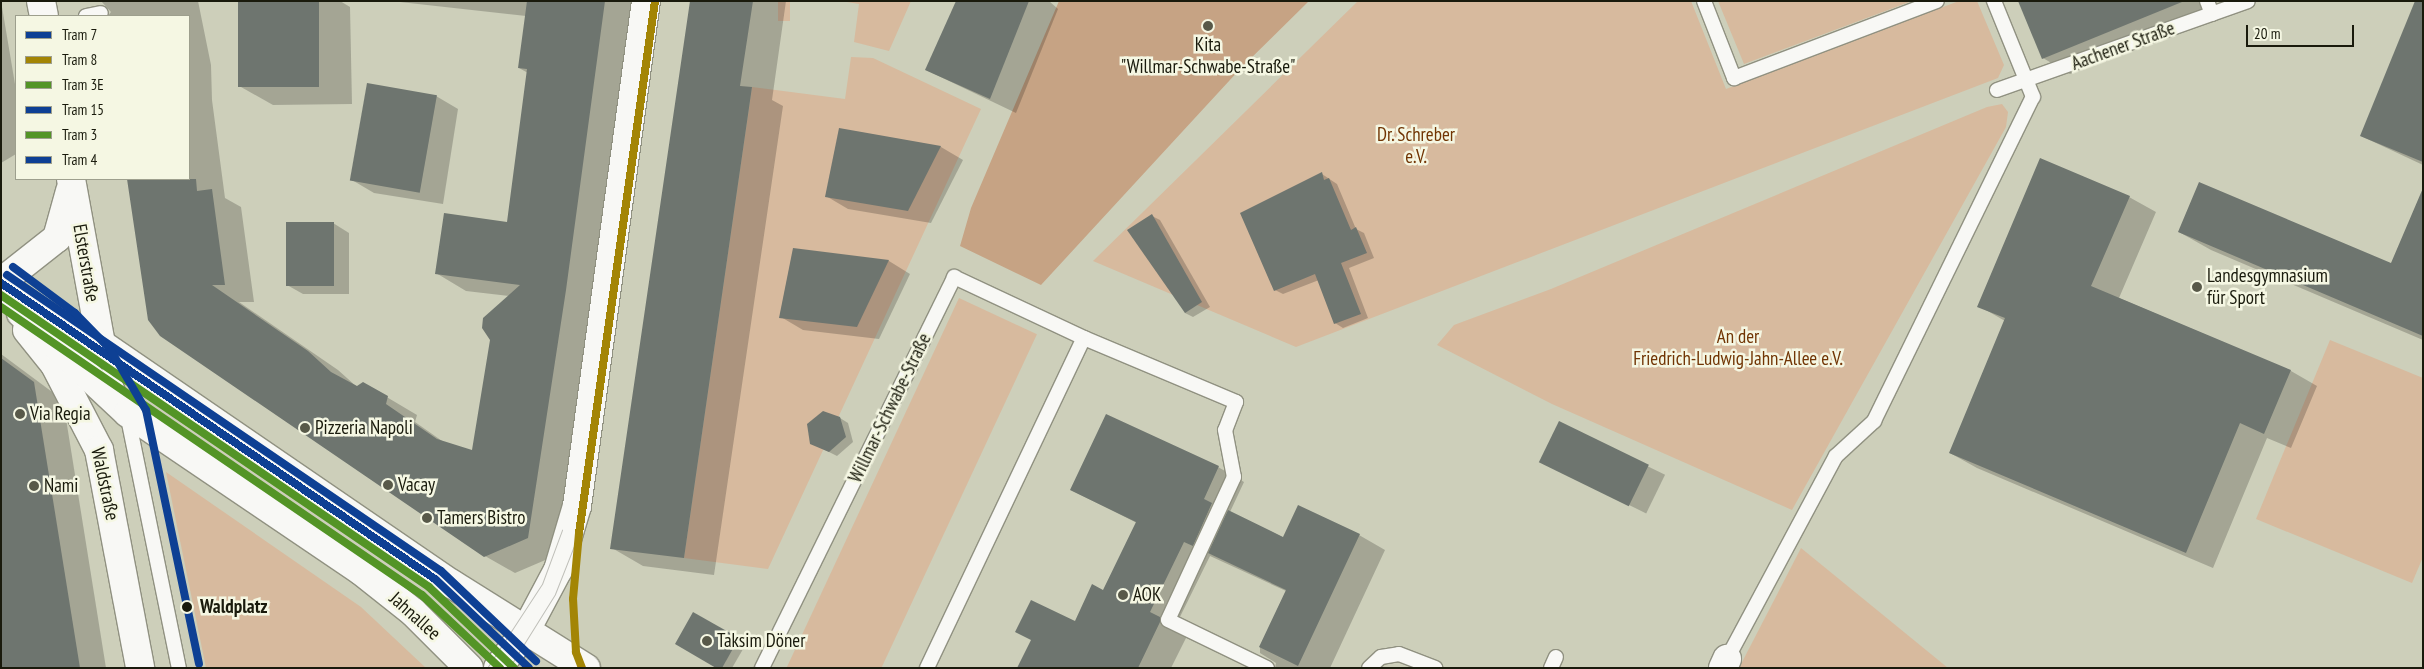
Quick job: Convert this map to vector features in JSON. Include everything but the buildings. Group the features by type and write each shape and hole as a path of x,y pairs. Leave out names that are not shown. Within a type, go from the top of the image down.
{"main road":[{"path":"41,1 44,15"},
{"path":"498,668 525,632 558,570 577,506 646,1"},
{"name":"Elsterstraße","path":"1,282 57,238 71,181"},
{"name":"Elsterstraße","path":"71,181 101,344"},
{"path":"1,295 101,344 525,632 586,668"},
{"name":"Jahnallee","path":"1,295 126,414 360,570 413,612 469,668"},
{"name":"Waldstraße","path":"1,295 55,365 95,438 140,668"}],"lane":[{"path":"1704,1 1734,78 1937,1"},
{"path":"1725,664 1836,456 1874,421 2033,97 1994,1"},
{"name":"Aachener Straße","path":"1997,90 2209,8 2248,1"},
{"path":"91,15 101,13"},
{"name":"Willmar-Schwabe-Straße","path":"762,668 954,277 1084,338 1236,402 1225,430 1234,477 1168,620 1268,668"},
{"path":"927,668 1084,338"},
{"path":"101,344 126,414 179,668"},
{"path":"1369,668 1381,657 1399,654 1435,668"}],"green space":[{"path":"778,1 790,1 790,21 778,21"},
{"path":"841,1 911,1 889,51 854,42 859,4"},
{"name":"Dr. Schreber e.V.","path":"1358,1 1691,1 1726,89 1959,1 1977,1 2004,65 1998,78 1296,347 1093,261"},
{"path":"1718,1 1912,1 1744,64"},
{"path":"851,57 873,58 981,109 768,569 684,558 752,87 845,99"},
{"name":"An der Friedrich-Ludwig-Jahn-Allee e.V.","path":"2002,104 2008,112 2006,127 1792,510 1552,404 1437,345 1454,325 1551,289 1987,107"},
{"path":"959,298 1037,334 881,668 786,668"},
{"path":"2330,340 2423,378 2423,557 2412,583 2256,519"},
{"name":"Waldplatz","path":"166,472 361,607 426,668 206,668"},
{"path":"1801,548 1948,668 1739,668"}],"shaded area":[{"path":"1059,1 1309,1 1241,68 1041,285 960,246 971,208"}],"tram line":[{"name":"8","path":"582,668 576,652 573,599 579,533 655,1"},
{"name":"4","path":"13,267 75,313 110,349 146,410 199,664"},
{"name":"15","path":"7,275 441,571 536,661"},
{"name":"7","path":"1,283 435,579 529,668"},
{"name":"3E","path":"1,295 429,587 514,668"},
{"name":"3","path":"1,307 422,595 500,668"},
{"path":"487,668 542,584 562,530"},
{"path":"509,668 555,594 579,533"}],"place":[{"name":"Kita \"Willmar-Schwabe-Straße\"","path":"1208,26"},
{"name":"Landesgymnasium für Sport","path":"2197,287"},
{"name":"Via Regia","path":"20,414"},
{"name":"Pizzeria Napoli","path":"305,428"},
{"name":"Vacay","path":"388,485"},
{"name":"Nami","path":"34,486"},
{"name":"Tamers Bistro","path":"427,518"},
{"name":"AOK","path":"1123,595"},
{"name":"Waldplatz","path":"187,607"},
{"name":"Taksim Döner","path":"707,641"}]}
